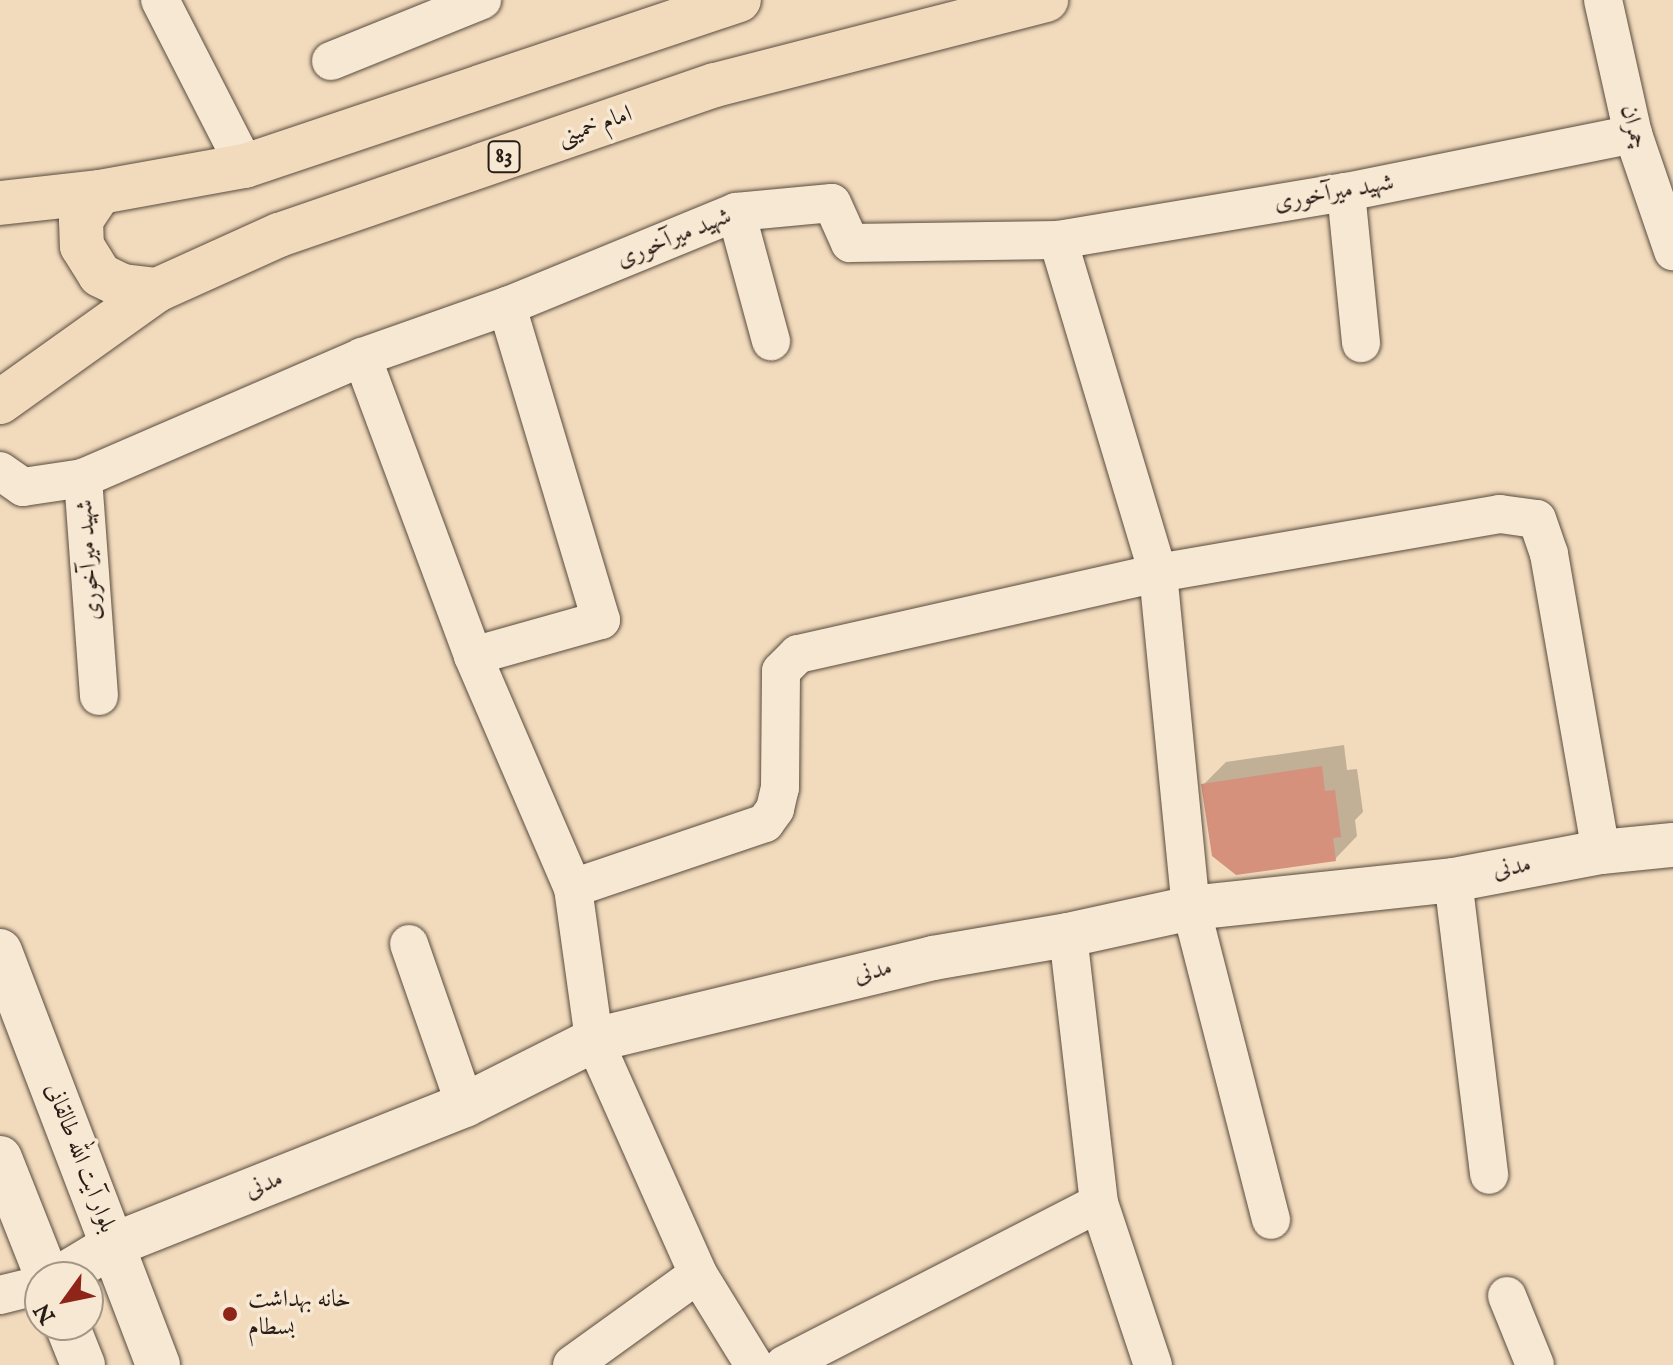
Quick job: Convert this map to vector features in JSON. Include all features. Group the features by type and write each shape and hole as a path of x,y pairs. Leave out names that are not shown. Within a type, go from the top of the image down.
{"highway":[{"path":"0,203 100,192 245,166 739,0"},
{"name":"امام خمینی","path":"0,402 157,290 279,235 715,85 1046,0"},
{"path":"100,192 81,220 82,246 100,275 123,286 157,290"}],"street":[{"path":"160,0 245,166"},
{"path":"331,61 482,0"},
{"name":"چمران","path":"1603,0 1633,134 1673,251"},
{"name":"شهید میرآخوری","path":"99,696 83,478 362,357 507,306 736,212 832,203 850,243 1058,240 1346,192 1633,134"},
{"path":"1346,192 1361,343"},
{"path":"736,212 771,341"},
{"path":"1058,240 1158,573 1191,908 1271,1220"},
{"path":"473,656 601,620 507,306"},
{"path":"362,357 473,656 573,888 594,1040 698,1274 754,1365"},
{"path":"0,471 23,487 83,478"},
{"path":"573,888 765,823 775,809 780,788 781,671 798,654 1158,573 1500,514 1537,519 1549,554 1601,852"},
{"name":"مدنی","path":"86,1261 113,1245 465,1105 594,1040 933,958 1068,935 1191,908 1453,880 1601,852 1673,845"},
{"path":"1453,880 1489,1175"},
{"path":"1068,935 1099,1203 1153,1365"},
{"path":"409,944 465,1105"},
{"name":"بلوار آیت الله طالقانی","path":"0,951 158,1365"},
{"path":"0,1158 41,1261"},
{"path":"784,1365 1099,1203"},
{"path":"572,1365 698,1274"},
{"path":"0,1295 24,1289"},
{"path":"1507,1296 1535,1365"},
{"path":"73,1341 83,1365"}],"building":[{"path":"1322,766 1325,791 1335,790 1341,837 1333,838 1336,861 1236,875 1212,856 1201,784"}],"place":[{"name":"خانه بهداشت بسطام","path":"230,1314"}]}
